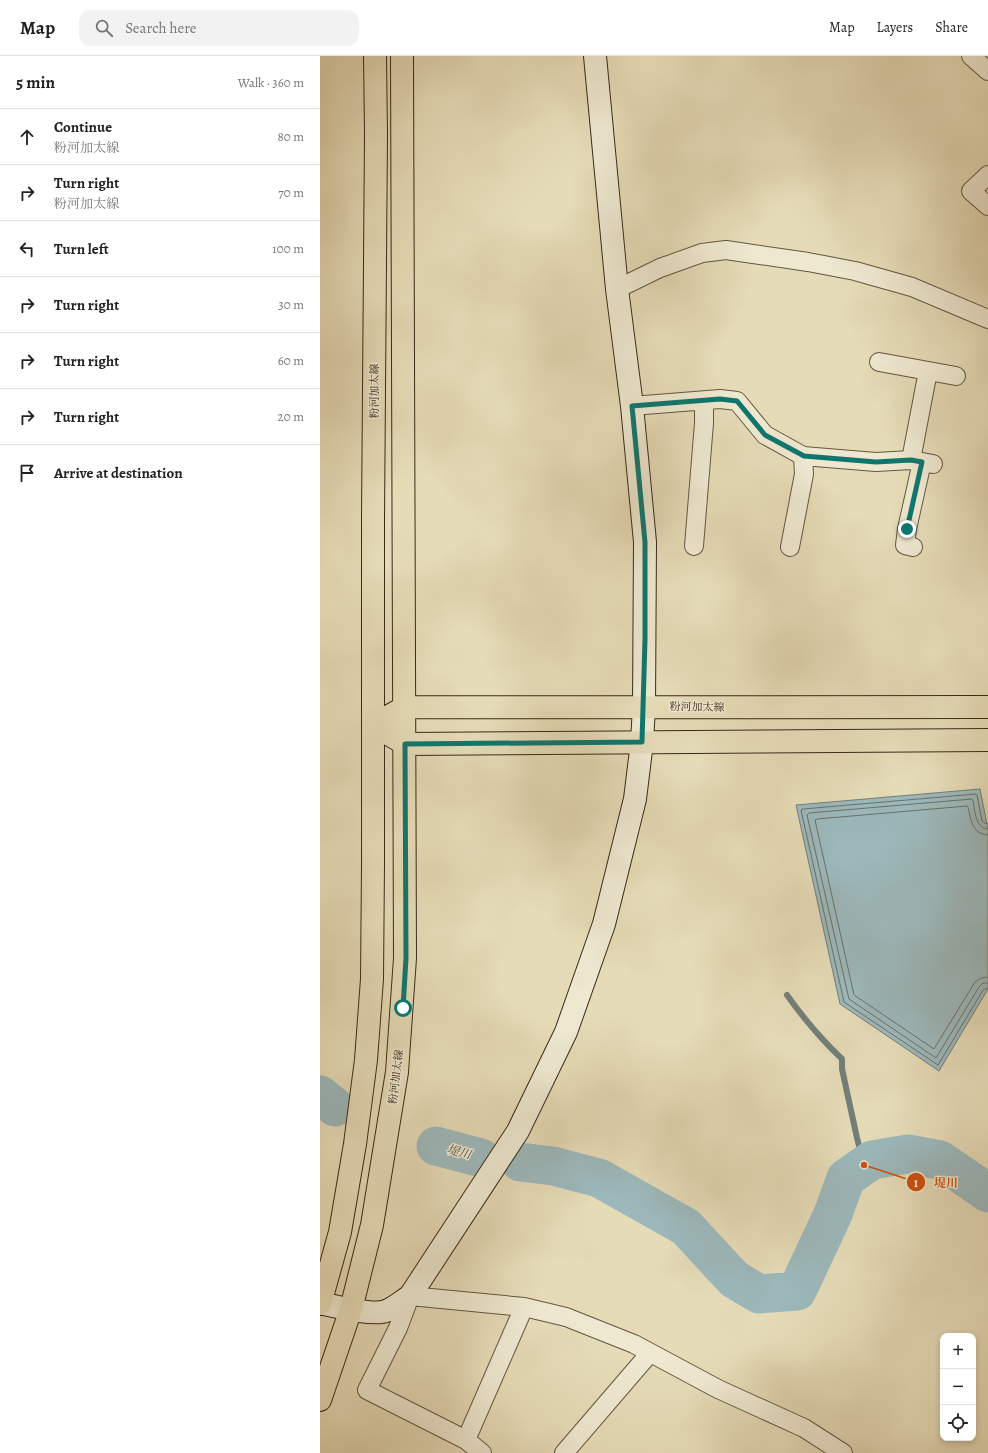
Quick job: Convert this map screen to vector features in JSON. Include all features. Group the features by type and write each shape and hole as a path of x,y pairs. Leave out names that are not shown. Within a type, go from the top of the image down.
{"main road":[{"name":"粉河加太線","path":"320,1304 340,1232 355,1144 366,1060 372,979 372,519 376,141 375,56"},
{"name":"粉河加太線","path":"320,1400 351,1309 372,1225 398,1065 406,958 402,56"},
{"name":"粉河加太線","path":"373,725 405,707 988,707"},
{"path":"373,725 405,744 988,740"}],"street":[{"path":"482,1453 466,1440 366,1390 398,1328 410,1296 518,1131 566,1032 604,924 635,799 642,742 644,707 645,542 632,406 617,289 595,56"},
{"path":"971,56 988,71"},
{"path":"988,175 971,191 988,206"},
{"path":"617,289 660,268 702,254 726,250 808,262 854,271 912,287 988,319"},
{"path":"879,362 956,376"},
{"path":"913,547 905,545 907,529 922,462 928,371"},
{"path":"632,406 720,399 737,401 765,435 804,456 876,462 922,462"},
{"path":"694,546 704,423 704,401"},
{"path":"790,547 804,474 804,456"},
{"path":"320,1304 373,1312 385,1311 410,1296 524,1307 566,1317 634,1344 718,1389 804,1428 843,1453"},
{"path":"466,1440 524,1307"},
{"path":"564,1453 650,1353"}],"water":[{"path":"980,789 988,829 988,989 939,1071 840,1004 796,805"}],"waterway":[{"path":"787,995 813,1028 842,1059 842,1069 864,1165"},
{"name":"堤川","path":"320,1095 335,1107"},
{"name":"堤川","path":"436,1146 481,1158"},
{"name":"堤川","path":"520,1162 553,1166 599,1178 686,1227 734,1279 759,1294 797,1291 833,1214 846,1178 872,1160 908,1154 940,1160 988,1193"}],"place":[{"name":"堤川","path":"864,1165"}],"route":[{"path":"403,1008 406,958 405,744 642,742 644,707 645,542 632,406 720,399 737,401 765,435 804,456 876,462 911,460 922,462 907,529"}]}
